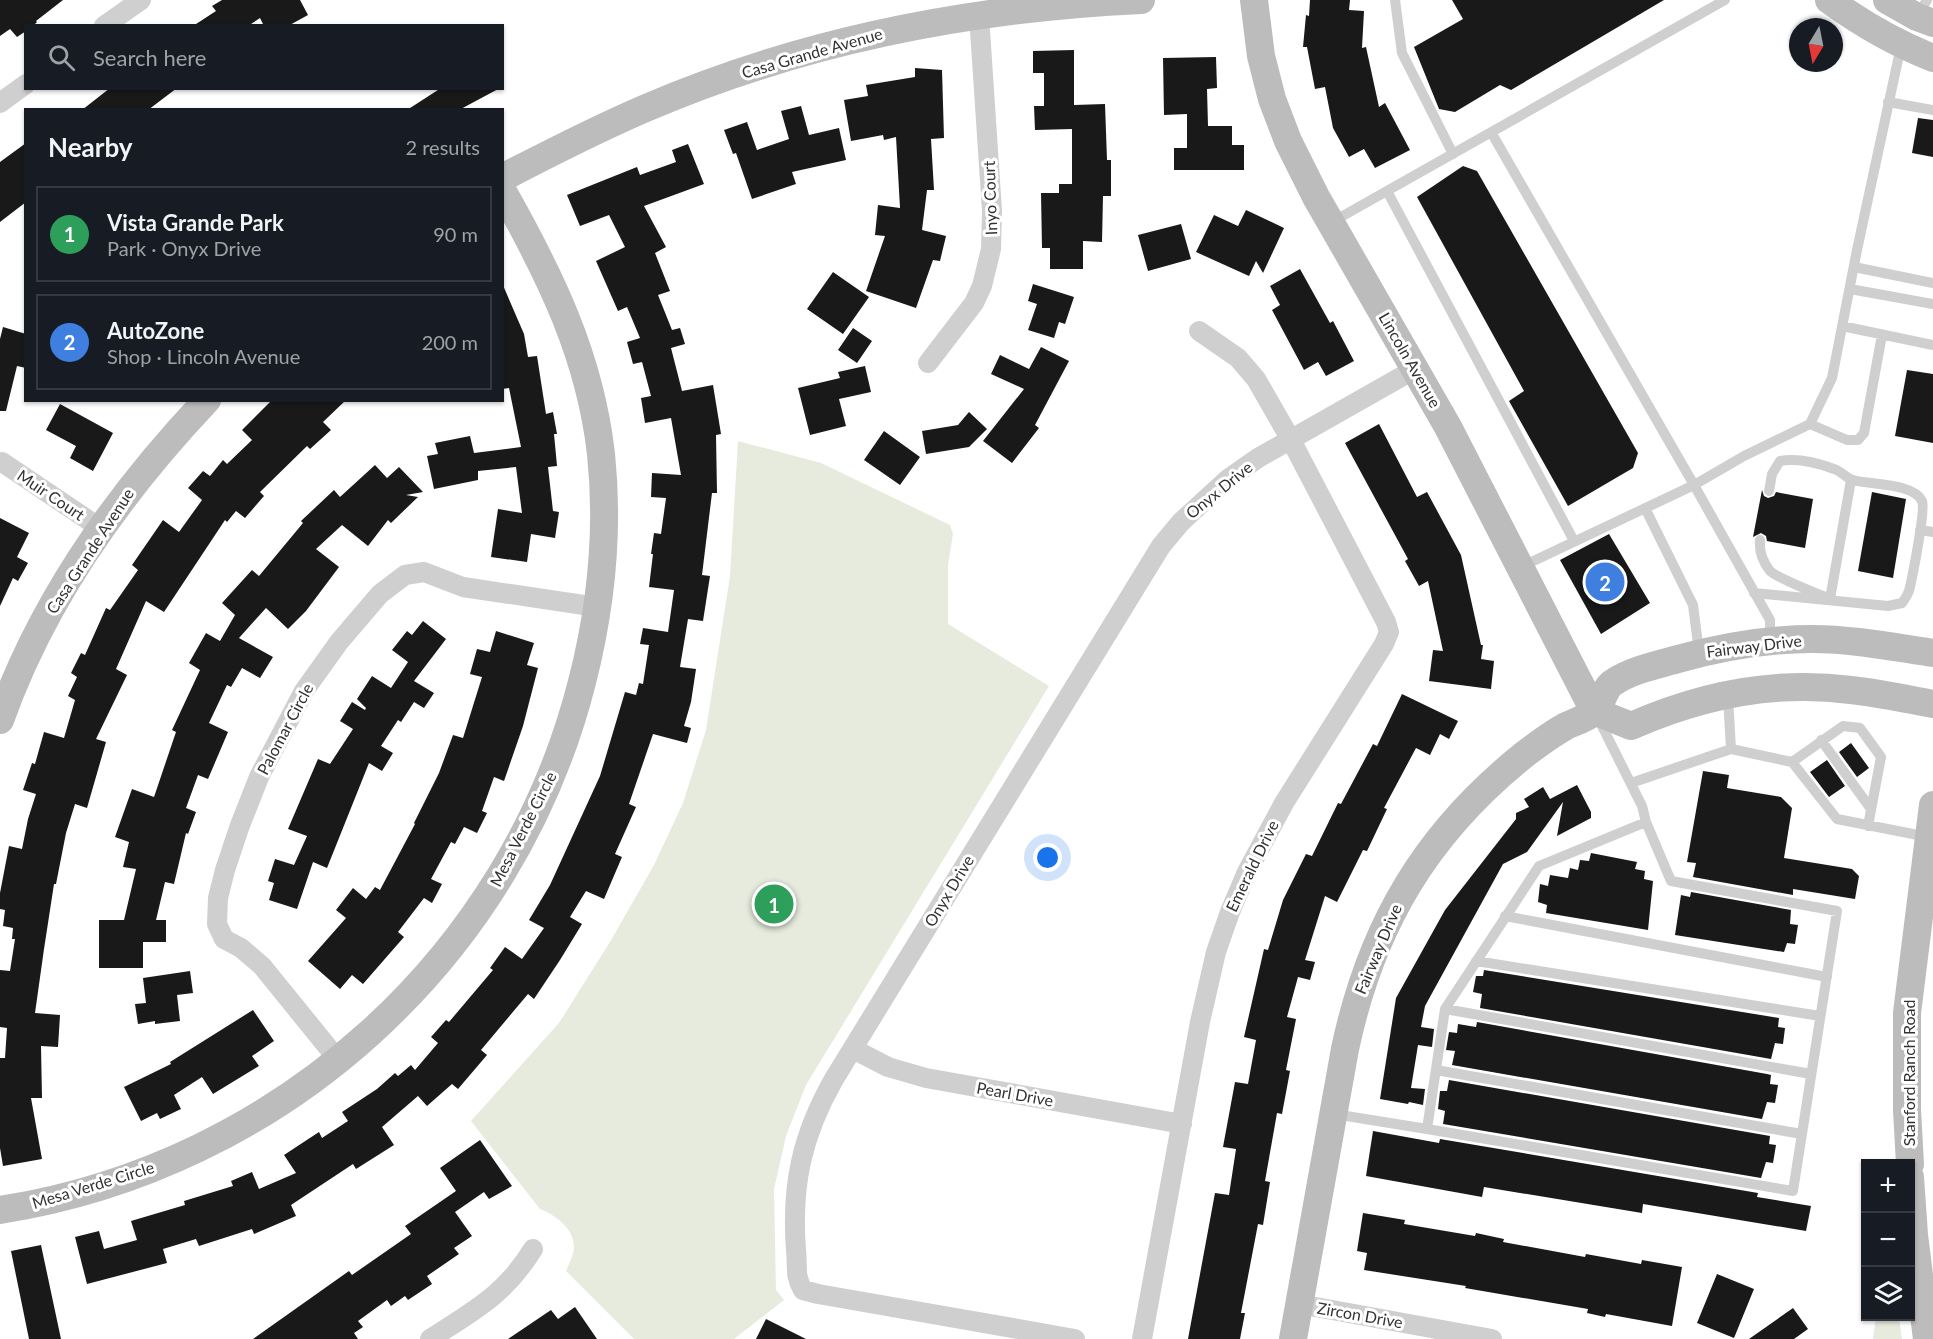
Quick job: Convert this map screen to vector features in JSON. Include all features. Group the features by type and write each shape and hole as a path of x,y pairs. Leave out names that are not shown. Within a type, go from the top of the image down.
{"street":[{"path":"107,24 141,0"},
{"name":"Casa Grande Avenue","path":"504,177 566,144 646,107 774,62 849,40 979,15 1046,6 1141,0"},
{"name":"Lincoln Avenue","path":"1254,0 1261,56 1272,99 1288,141 1316,197 1460,448 1594,711"},
{"path":"1829,0 1856,20 1901,46 1933,58"},
{"path":"1887,0 1926,13"},
{"name":"Inyo Court","path":"928,363 974,303 982,286 991,249 992,211 979,15"},
{"path":"0,103 24,85"},
{"name":"Mesa Verde Circle","path":"0,1210 70,1195 132,1177 197,1149 254,1119 299,1090 339,1061 386,1019 439,962 471,921 512,856 559,758 590,652 603,555 604,496 592,405 578,351 560,299 504,194"},
{"path":"1199,331 1238,358 1256,379 1291,440"},
{"name":"Onyx Drive","path":"1075,1339 803,1290 796,1279 795,1203 804,1147 811,1124 853,1049 1161,546 1181,522 1228,479 1415,369"},
{"name":"Casa Grande Avenue","path":"0,720 26,658 47,616 100,528 171,438 205,402"},
{"name":"Emerald Drive","path":"1143,1339 1208,987 1230,912 1247,872 1284,803 1384,644 1389,632 1386,622 1291,440"},
{"name":"Muir Court","path":"2,462 100,528"},
{"name":"Palomar Circle","path":"339,1061 262,966 241,948 224,939 217,924 218,898 239,828 259,777 304,691 339,642 380,594 405,575 424,572 463,586 597,607"},
{"name":"Fairway Drive","path":"1293,1339 1354,1008 1363,977 1392,911 1438,840 1464,808 1527,753 1594,711 1612,682 1652,667 1724,647 1770,641 1813,639 1861,642 1933,653"},
{"path":"1594,711 1631,726 1674,709 1727,693 1775,688 1828,688 1874,693 1933,704"},
{"name":"Stanford Ranch Road","path":"1910,1159 1906,1110 1907,1013 1933,805"},
{"name":"Pearl Drive","path":"853,1049 888,1067 926,1078 1182,1124"},
{"path":"1913,1213 1927,1339"},
{"path":"430,1339 503,1289 520,1270 533,1249"},
{"name":"Zircon Drive","path":"1299,1304 1443,1335 1492,1339"}],"lane":[{"path":"1395,0 1402,52 1453,154"},
{"path":"1331,222 1725,0"},
{"path":"1521,567 1694,485 1744,456 1810,424 1832,378 1901,46"},
{"path":"1888,102 1933,110"},
{"path":"1491,132 1770,620 1770,641"},
{"path":"1387,191 1574,542"},
{"path":"1854,267 1933,283"},
{"path":"1850,289 1933,304"},
{"path":"1842,326 1933,345"},
{"path":"1810,424 1847,440 1858,440 1864,433 1882,335"},
{"path":"1754,593 1888,606 1902,603 1909,591 1920,530 1923,506 1917,496 1903,489 1851,480 1836,469 1792,459 1780,461 1772,474 1769,491"},
{"path":"1830,599 1851,480"},
{"path":"1646,508 1694,605 1699,653"},
{"path":"1920,530 1933,532"},
{"path":"1760,540 1761,555 1771,572 1830,599"},
{"path":"1727,693 1731,749"},
{"path":"1334,1114 1793,1191 1837,911 1671,881 1646,822 1642,806 1594,711"},
{"path":"1792,762 1843,726 1860,728 1881,758 1868,826"},
{"path":"1821,740 1871,809"},
{"path":"1631,783 1731,749 1792,762 1837,819 1928,837"},
{"path":"1427,1129 1445,1009 1539,866 1646,822"},
{"path":"1505,916 1827,976"},
{"path":"1476,961 1820,1016"},
{"path":"1445,1009 1811,1074"},
{"path":"1436,1070 1802,1134"}],"shaded area":[{"path":"738,441 821,463 950,525 953,534 948,565 948,624 1049,686 806,1085 786,1136 774,1189 776,1290 784,1300 734,1339 634,1339 566,1271 574,1250 571,1234 563,1223 540,1209 471,1121 559,1023 610,942 654,865 683,803 706,730 730,576"},
{"path":"1875,1321 1900,1321 1902,1339 1873,1339"}],"building":[{"path":"0,0 63,0 35,24 24,24 24,32 17,37 10,29 0,36"},
{"path":"222,0 300,0 308,15 292,24 263,24 260,18 251,24 196,24 216,11 212,6"},
{"path":"1310,0 1350,0 1349,10 1364,11 1362,48 1366,47 1379,107 1385,103 1410,150 1375,168 1364,149 1349,157 1333,128 1325,87 1315,89 1307,47 1303,47"},
{"path":"1452,0 1664,0 1511,90 1500,85 1455,112 1439,109 1414,47 1463,19"},
{"path":"1074,50 1074,105 1105,104 1107,160 1111,160 1111,196 1103,196 1102,242 1083,241 1083,269 1050,269 1050,248 1042,248 1041,193 1059,193 1059,184 1072,184 1072,129 1035,130 1034,106 1044,106 1044,73 1033,73 1033,51"},
{"path":"1216,57 1217,88 1207,89 1208,126 1232,126 1232,145 1244,145 1244,170 1174,170 1174,148 1187,148 1187,114 1164,115 1163,58"},
{"path":"915,68 942,70 944,138 931,139 934,190 927,190 922,230 946,236 940,261 933,260 916,308 866,291 885,236 875,235 878,205 900,208 896,137 884,140 883,135 851,141 844,100 868,96 866,85 915,77"},
{"path":"107,90 174,90 151,108 85,108"},
{"path":"438,90 496,90 463,108 410,108"},
{"path":"801,106 809,135 839,128 846,160 792,172 796,184 752,199 736,153 733,154 724,130 747,122 757,150 789,139 781,111"},
{"path":"1918,118 1933,120 1933,157 1912,153"},
{"path":"24,144 24,204 0,222 0,162"},
{"path":"688,144 704,184 644,206 666,247 655,253 670,291 658,295 672,330 680,328 685,344 671,348 682,391 713,385 721,434 716,435 717,493 712,493 702,575 710,576 703,621 688,619 680,667 696,669 691,702 684,726 691,728 687,743 653,734 629,804 636,807 615,854 622,857 604,899 586,891 570,917 582,924 560,960 534,999 528,994 481,1050 487,1055 458,1089 452,1084 427,1106 418,1096 382,1127 394,1145 356,1169 353,1164 291,1205 296,1216 254,1234 252,1229 199,1246 196,1239 163,1249 167,1263 87,1284 75,1237 99,1231 104,1249 137,1240 131,1221 185,1205 184,1201 233,1186 231,1181 252,1172 259,1189 296,1173 284,1155 319,1132 322,1138 348,1121 342,1112 377,1089 395,1073 398,1076 411,1065 415,1070 438,1043 431,1037 446,1020 449,1022 493,970 490,968 505,947 522,959 544,928 529,920 550,885 600,776 625,692 636,695 639,683 643,684 649,645 640,644 643,628 668,632 674,590 649,587 654,533 661,534 666,498 651,497 652,473 681,475 671,418 645,423 641,398 651,396 642,362 633,364 627,342 640,338 627,307 618,311 596,261 625,247 609,215 580,226 567,195 637,167 640,175 676,162 672,150"},
{"path":"1463,166 1477,171 1638,453 1633,468 1568,506 1509,401 1524,391 1417,197"},
{"path":"1246,210 1284,228 1263,273 1256,261 1249,276 1196,252 1214,215 1238,226"},
{"path":"1181,224 1191,259 1148,271 1138,235"},
{"path":"1300,269 1330,323 1333,321 1354,361 1326,376 1318,362 1304,370 1272,310 1280,305 1270,286"},
{"path":"833,272 869,297 843,334 807,309"},
{"path":"1033,284 1074,297 1065,324 1059,322 1054,338 1028,330 1037,304 1028,301"},
{"path":"504,288 524,334 528,357 537,356 546,414 553,412 557,434 554,434 557,466 548,467 553,511 559,512 555,538 531,534 527,562 491,557 498,509 522,513 516,467 478,471 478,480 434,489 427,456 438,454 435,443 470,436 474,453 521,447 509,388 504,389"},
{"path":"3,327 24,333 24,368 17,366 6,411 0,411 0,339"},
{"path":"853,328 872,341 857,363 838,350"},
{"path":"1041,347 1069,361 1035,425 1039,428 1012,463 983,441 1024,389 991,374 1000,355 1029,369"},
{"path":"865,366 871,392 839,399 846,426 810,435 798,388 840,378 838,372"},
{"path":"1907,370 1933,374 1933,443 1895,436"},
{"path":"270,402 344,402 323,422 331,430 310,449 307,446 260,492 264,496 245,518 236,511 227,522 225,520 164,612 146,601 116,669 127,675 96,739 106,742 87,808 75,804 66,833 56,884 54,884 35,1013 60,1015 58,1047 41,1046 42,1098 31,1098 42,1159 3,1166 0,1148 0,1058 5,1058 7,1028 0,1027 0,970 10,971 15,939 12,939 13,928 3,926 5,910 0,909 0,893 9,846 22,849 36,794 23,790 32,763 35,764 44,732 64,738 75,700 68,696 77,677 71,673 81,653 85,655 106,608 110,610 138,570 132,565 163,520 179,532 202,500 188,488 203,471 210,476 223,460 227,464 252,440 242,430"},
{"path":"60,404 113,433 93,471 70,458 76,446 46,430"},
{"path":"969,412 987,429 969,447 926,454 922,431 958,425"},
{"path":"1379,424 1417,497 1427,492 1461,555 1481,645 1483,645 1481,659 1494,661 1491,689 1429,681 1433,650 1443,651 1428,581 1419,586 1405,561 1408,559 1345,443"},
{"path":"884,431 920,457 900,485 864,460"},
{"path":"375,465 387,478 399,467 423,492 406,495 418,497 391,523 388,520 368,546 342,525 316,549 339,567 306,611 288,629 266,608 239,638 273,657 260,678 242,668 231,687 227,685 209,723 228,732 208,779 198,775 186,808 196,812 188,834 186,833 174,884 165,882 156,920 166,920 166,942 143,942 143,968 99,968 99,920 124,920 136,869 123,867 129,842 115,837 132,789 154,797 176,732 172,730 200,670 189,663 206,633 220,641 235,615 222,603 252,570 259,576 303,523 301,521 334,490 340,497"},
{"path":"1762,490 1764,496 1768,498 1774,496 1776,492 1813,499 1805,548 1767,541 1766,536 1761,533 1753,537"},
{"path":"1872,492 1906,499 1893,578 1858,571"},
{"path":"0,518 29,533 17,557 28,563 18,581 13,578 0,606"},
{"path":"1609,534 1650,603 1601,634 1560,560"},
{"path":"423,621 446,639 414,681 434,693 424,708 414,702 401,722 398,720 381,746 393,753 382,771 369,763 327,868 313,862 297,909 269,900 274,883 268,881 275,859 294,865 307,836 288,829 318,759 330,764 353,729 340,721 352,702 365,710 366,708 357,699 372,676 391,688 408,662 392,650 407,631 412,635"},
{"path":"496,631 534,643 527,665 538,668 523,726 504,781 494,777 482,811 487,813 477,833 464,827 455,844 451,842 431,879 442,884 432,903 424,898 398,932 404,937 363,984 352,975 340,989 308,961 346,918 336,910 353,888 366,899 375,887 380,890 415,824 439,773 453,735 463,738 482,677 470,674 477,649 490,652"},
{"path":"1402,694 1458,721 1449,739 1440,734 1430,755 1416,748 1384,808 1387,809 1367,851 1363,850 1337,902 1325,896 1305,960 1315,962 1310,980 1298,977 1287,1017 1296,1019 1286,1070 1290,1071 1282,1114 1277,1113 1265,1181 1270,1182 1263,1225 1258,1224 1241,1313 1245,1313 1240,1339 1188,1339 1215,1193 1229,1195 1236,1149 1223,1147 1235,1082 1248,1084 1256,1040 1244,1037 1264,949 1268,950 1283,900 1306,854 1312,856 1338,803 1341,804 1373,744 1377,746"},
{"path":"1851,743 1869,768 1857,777 1839,752"},
{"path":"1827,760 1845,786 1829,797 1810,772"},
{"path":"1703,771 1729,775 1727,788 1781,797 1792,808 1784,858 1852,869 1859,876 1855,899 1793,889 1793,895 1693,877 1696,863 1687,862"},
{"path":"1577,785 1591,812 1591,818 1557,836 1563,802 1527,852 1503,864 1425,1006 1421,1027 1434,1029 1432,1047 1418,1045 1411,1088 1425,1089 1423,1105 1380,1099 1396,998 1445,910 1516,819 1516,813 1529,807 1524,799 1543,787 1550,799"},
{"path":"1591,853 1637,862 1635,869 1645,871 1644,879 1653,881 1648,930 1546,913 1547,905 1538,902 1540,884 1548,886 1550,875 1568,878 1570,868 1578,870 1580,860 1589,861"},
{"path":"1691,892 1791,910 1790,924 1798,925 1795,944 1787,943 1784,952 1675,935 1681,895 1690,897"},
{"path":"1484,970 1779,1018 1778,1027 1785,1028 1783,1044 1775,1043 1771,1059 1480,1008 1482,994 1473,992 1476,976 1483,976"},
{"path":"190,971 193,993 177,995 180,1021 138,1024 135,1004 146,1003 143,978"},
{"path":"253,1010 274,1041 252,1056 259,1066 213,1094 202,1077 174,1095 181,1109 160,1119 157,1113 141,1121 124,1087 171,1064 170,1062"},
{"path":"1477,1022 1771,1075 1770,1084 1778,1085 1775,1103 1767,1102 1762,1119 1452,1065 1455,1051 1446,1050 1449,1032 1457,1033 1458,1024 1476,1027"},
{"path":"1449,1080 1770,1136 1769,1144 1776,1145 1773,1163 1766,1162 1761,1178 1443,1124 1445,1111 1438,1109 1440,1091 1447,1091"},
{"path":"1373,1131 1439,1143 1440,1139 1758,1193 1757,1197 1811,1206 1806,1231 1643,1204 1642,1213 1484,1187 1482,1197 1366,1176"},
{"path":"480,1140 512,1186 489,1199 484,1192 455,1212 472,1236 454,1248 459,1254 427,1276 432,1284 408,1300 405,1296 391,1306 387,1300 358,1321 363,1327 354,1333 358,1339 253,1339 349,1271 352,1275 411,1234 405,1226 456,1191 440,1168"},
{"path":"1363,1213 1405,1220 1404,1224 1475,1236 1476,1233 1504,1239 1503,1242 1585,1257 1586,1254 1641,1264 1642,1260 1682,1267 1672,1326 1606,1314 1605,1317 1587,1313 1588,1309 1364,1270 1367,1253 1357,1251"},
{"path":"41,1245 61,1339 29,1339 11,1251"},
{"path":"1717,1274 1754,1289 1734,1338 1697,1323"},
{"path":"575,1307 597,1339 508,1339 551,1310 558,1319"},
{"path":"1793,1308 1808,1329 1794,1339 1749,1339"},
{"path":"766,1319 806,1339 756,1339"}],"place":[{"name":"AutoZone","path":"1605,582"},
{"name":"Vista Grande Park","path":"774,904"}]}
